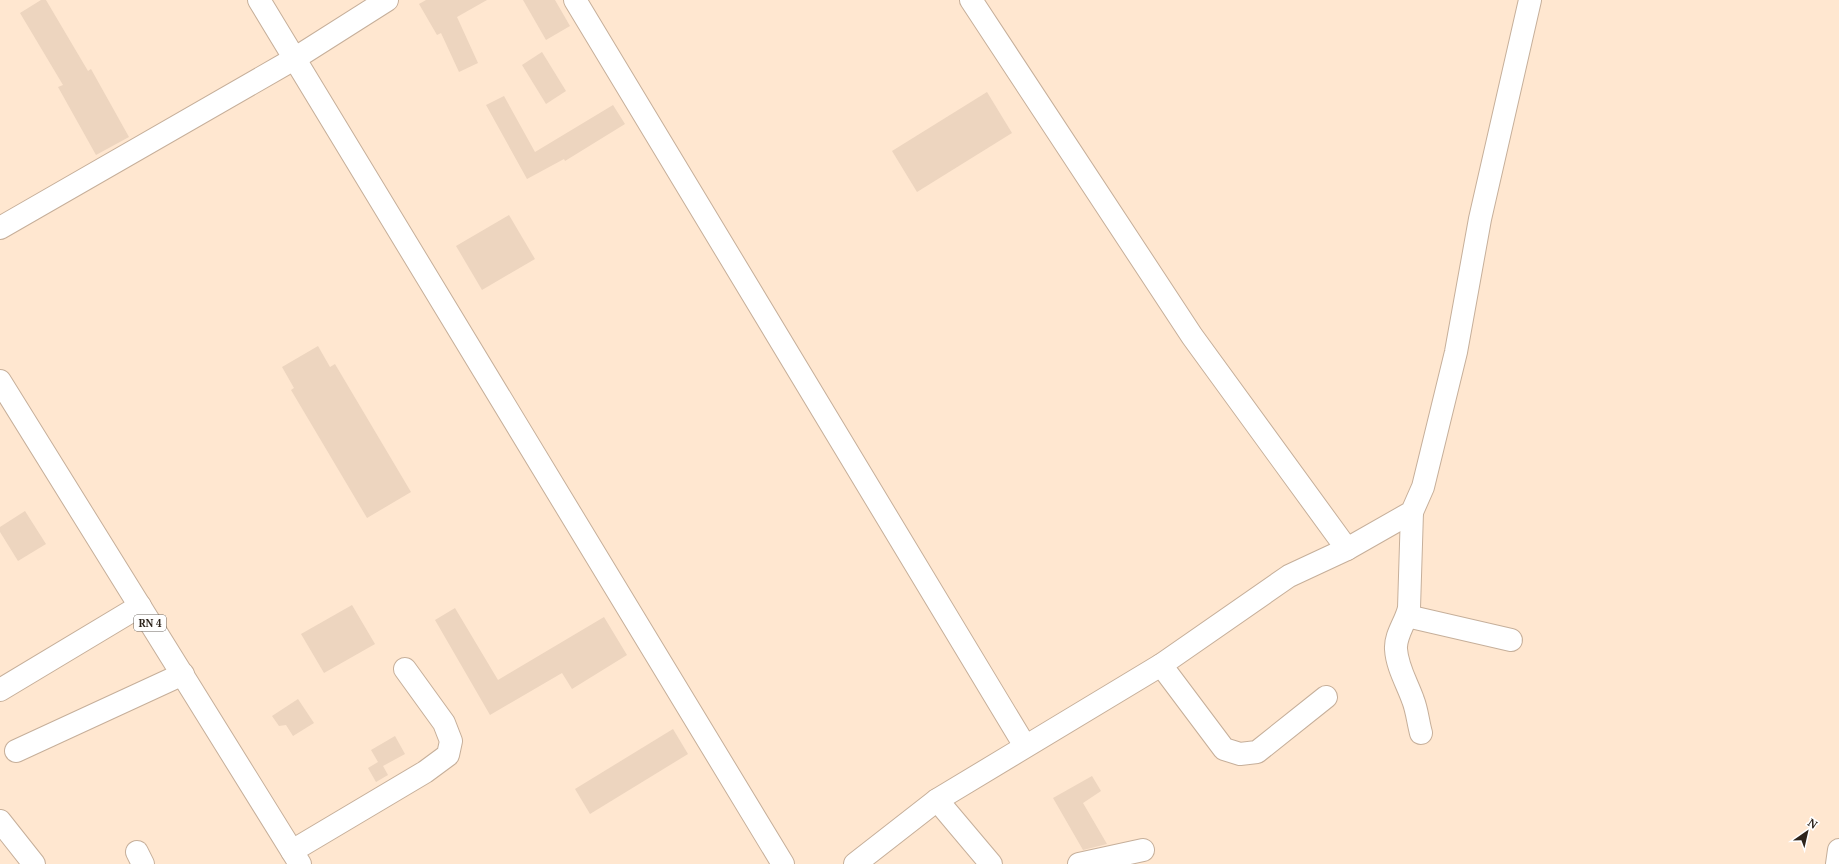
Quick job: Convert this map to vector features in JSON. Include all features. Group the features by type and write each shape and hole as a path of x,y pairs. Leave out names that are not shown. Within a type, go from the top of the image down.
{"main road":[{"path":"259,0 783,864"},
{"path":"0,228 294,59 386,0"},
{"path":"575,0 1025,746"},
{"path":"971,0 1192,336 1346,549"},
{"path":"1421,733 1414,701 1400,666 1396,648 1402,625 1407,616 1411,579 1412,512 1423,487 1456,352 1480,219 1530,0"},
{"name":"RN 4","path":"0,381 296,858"},
{"path":"854,864 937,800 1161,665 1289,576 1346,549 1412,512"},
{"path":"0,690 140,606"},
{"path":"1407,616 1511,640"},
{"path":"1161,665 1224,749 1240,754 1257,752 1326,697"},
{"path":"296,858 448,755 451,741 444,723 405,669"},
{"path":"16,751 183,674"},
{"path":"937,800 991,864"},
{"path":"0,821 34,864"},
{"path":"1079,864 1143,850"},
{"path":"1837,864 1839,850"}],"shaded area":[{"path":"0,0 1839,0 1839,864 0,864"}],"building":[{"path":"41,0 46,0 88,71 91,69 129,137 96,155 58,87 63,85 20,13"},
{"path":"426,0 487,0 457,17 478,63 459,72 441,33 437,35 419,4"},
{"path":"523,0 555,0 570,26 546,40"},
{"path":"542,52 566,91 546,104 522,65"},
{"path":"987,92 1012,133 917,192 892,151"},
{"path":"504,96 535,152 613,105 625,124 565,161 564,159 527,179 486,105"},
{"path":"509,215 535,259 482,290 456,246"},
{"path":"318,346 330,367 335,364 411,492 367,518 291,390 294,388 282,367"},
{"path":"25,511 46,544 18,561 0,532 0,527"},
{"path":"352,605 375,644 324,673 301,634"},
{"path":"455,608 498,680 604,617 627,655 572,689 562,673 490,715 435,620"},
{"path":"298,699 314,723 293,736 286,725 279,726 272,716"},
{"path":"673,729 688,754 590,814 575,789"},
{"path":"395,736 405,754 383,766 388,775 376,782 368,768 378,762 371,750"},
{"path":"1092,776 1101,791 1083,803 1107,844 1083,850 1053,798"}]}
